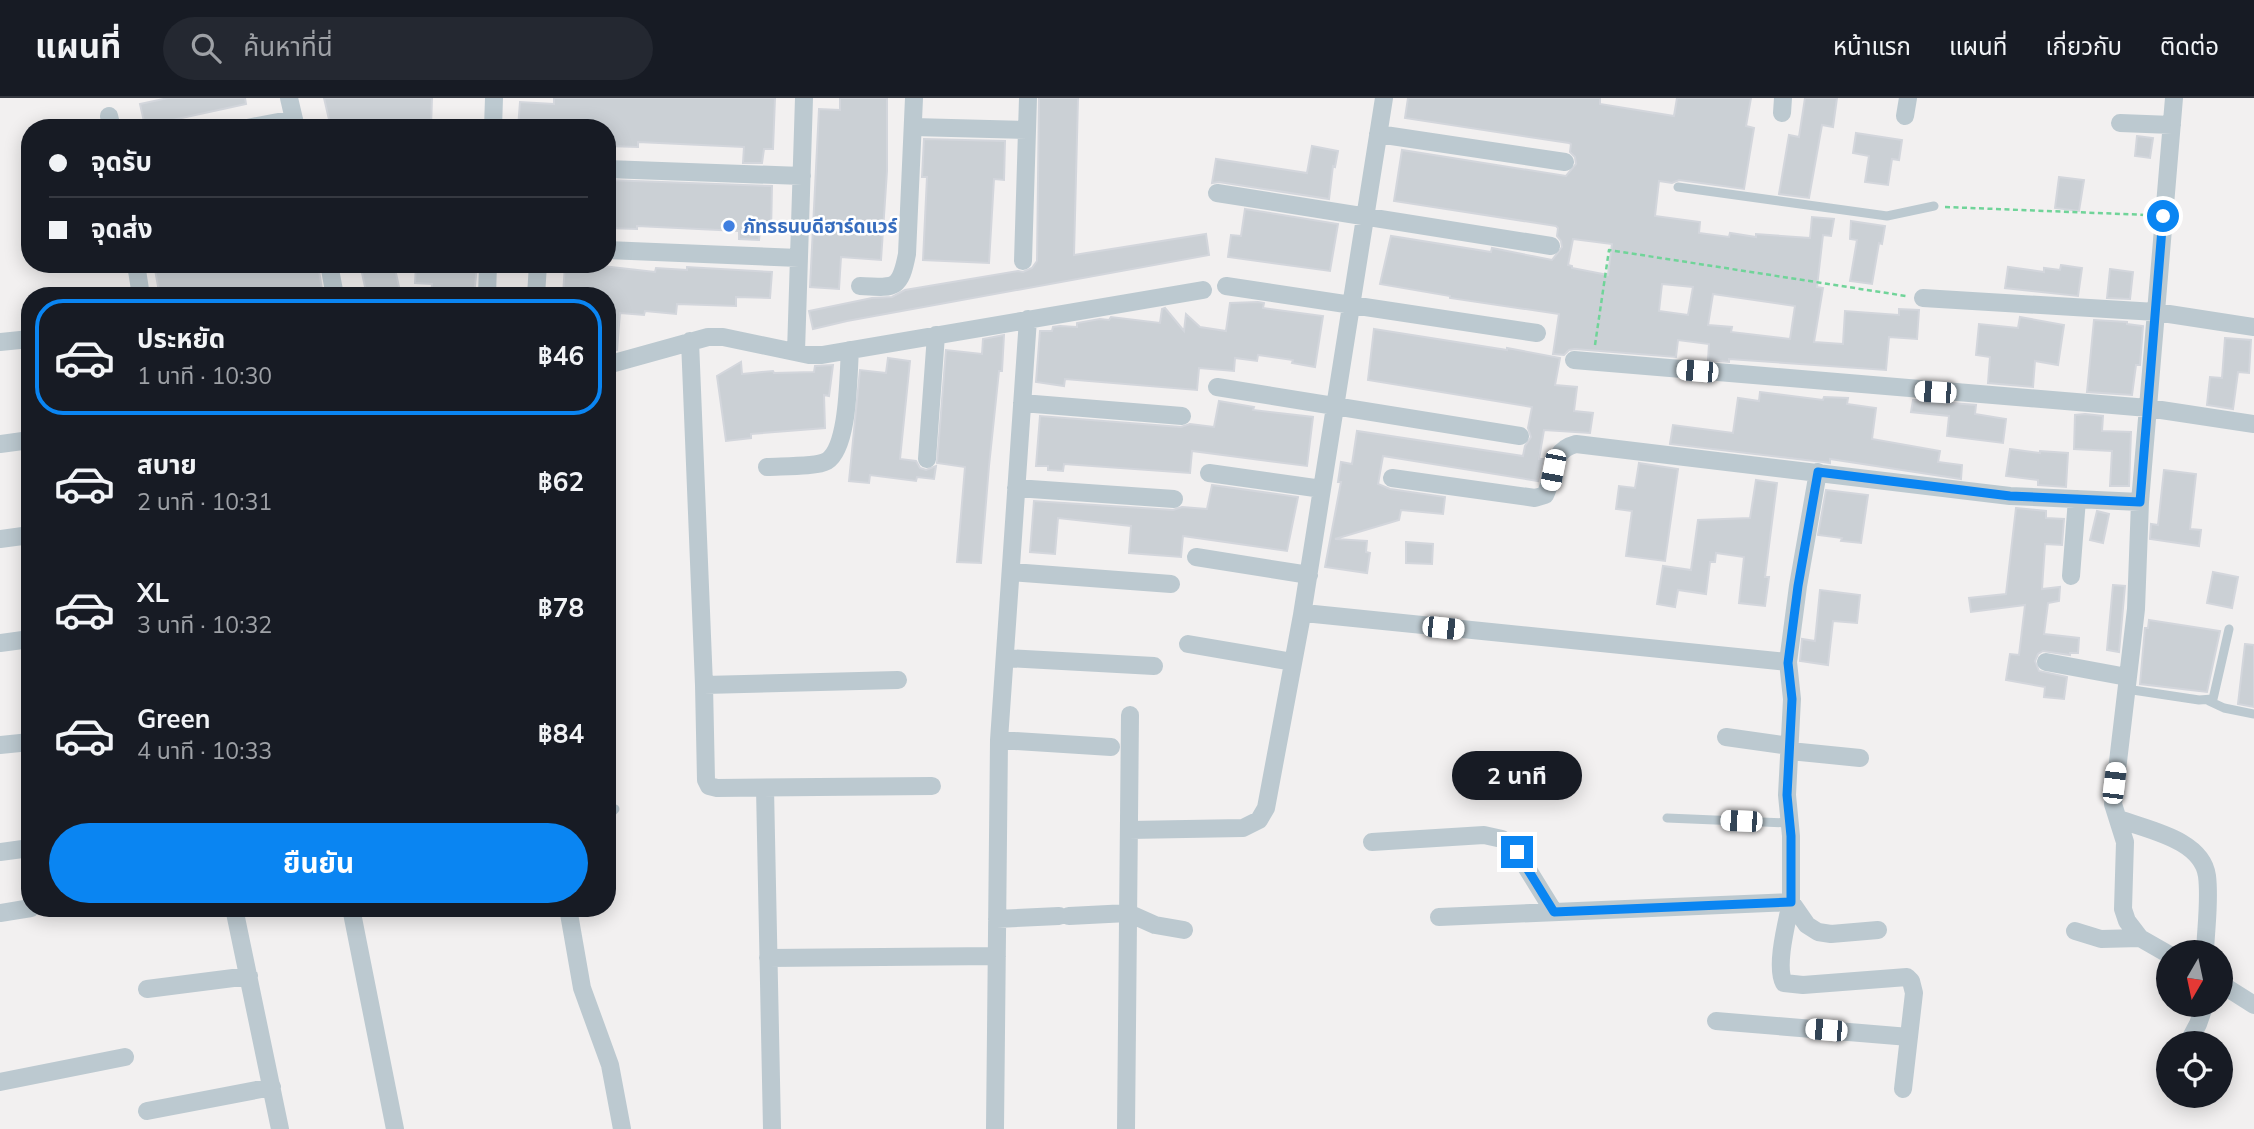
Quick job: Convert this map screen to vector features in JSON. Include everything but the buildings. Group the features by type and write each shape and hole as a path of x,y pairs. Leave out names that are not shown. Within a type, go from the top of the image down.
{"street":[{"path":"289,98 294,119"},
{"path":"493,119 494,98"},
{"path":"796,352 804,98"},
{"path":"860,286 889,288 898,282 903,274 907,254 914,98"},
{"path":"1023,261 1028,98"},
{"path":"1129,830 1243,828 1259,820 1266,808 1309,575 1384,98"},
{"path":"2156,947 2140,938 2127,921 2123,909 2125,842 2113,804 2136,609 2140,502 2174,98"},
{"path":"2120,123 2172,125"},
{"path":"913,127 1027,130"},
{"path":"1378,134 1565,163"},
{"path":"616,169 802,176"},
{"path":"1217,194 1550,246"},
{"path":"616,250 799,258"},
{"path":"1226,286 1537,333"},
{"path":"616,362 709,337 723,337 822,355 1203,290"},
{"path":"1923,298 2156,312 2254,327"},
{"path":"996,1129 999,740 1028,319"},
{"path":"927,459 936,335"},
{"path":"0,342 21,340"},
{"path":"690,341 706,780 709,786 932,786"},
{"path":"767,467 825,463 836,453 843,427 850,351"},
{"path":"1583,361 2148,408 2254,424"},
{"path":"1217,387 1520,436"},
{"path":"1022,403 1182,416"},
{"path":"0,444 21,441"},
{"path":"1392,478 1535,498 1545,495 1556,456 1576,444 2010,496 2140,502"},
{"path":"1209,472 1322,489"},
{"path":"1818,472 1788,663 1792,699 1787,795 1792,879 1781,963 1782,978 1784,983 1802,985 1907,977 1914,993 1903,1089"},
{"path":"1016,488 1174,499"},
{"path":"2071,576 2077,499"},
{"path":"0,539 21,536"},
{"path":"1196,557 1309,575"},
{"path":"1011,572 1171,583"},
{"path":"1314,614 1788,663"},
{"path":"0,643 21,640"},
{"path":"1188,644 1293,662"},
{"path":"1005,658 1154,666"},
{"path":"2046,662 2127,683"},
{"path":"704,685 898,680"},
{"path":"1126,1129 1130,715"},
{"path":"1726,737 1860,758"},
{"path":"999,740 1111,747"},
{"path":"0,746 21,743"},
{"path":"765,788 772,1129"},
{"path":"2119,819 2175,840 2192,850 2201,860 2207,873 2205,940"},
{"path":"1372,842 1484,835 1502,839 1517,852 1554,912"},
{"path":"0,852 21,849"},
{"path":"1439,917 1791,902"},
{"path":"1791,902 1807,925 1818,932 1831,934 1878,930"},
{"path":"0,913 21,910"},
{"path":"998,919 1128,913 1155,925 1184,930"},
{"path":"236,917 280,1129"},
{"path":"353,917 395,1129"},
{"path":"570,917 582,988 610,1065 622,1129"},
{"path":"2075,931 2101,939 2140,938"},
{"path":"768,958 997,956"},
{"path":"147,989 249,976"},
{"path":"2233,992 2254,1005"},
{"path":"1716,1021 1909,1037"},
{"path":"0,1082 125,1057"},
{"path":"147,1111 272,1087"}],"lane":[{"path":"1678,187 1887,216 1934,206"},
{"path":"2210,701 2216,694 2229,629"},
{"path":"2127,683 2210,701 2224,708 2254,714"},
{"path":"1667,818 1789,823"}],"path":[{"path":"1934,206 2163,216"},
{"path":"1583,361 1609,250 1923,298"}],"place":[{"name":"ภัทรธนบดีฮาร์ดแวร์","path":"729,226"}],"route":[{"path":"1517,852 1554,912 1791,902 1791,836 1787,795 1792,699 1788,663 1818,472 2010,496 2140,502 2163,216"}]}
